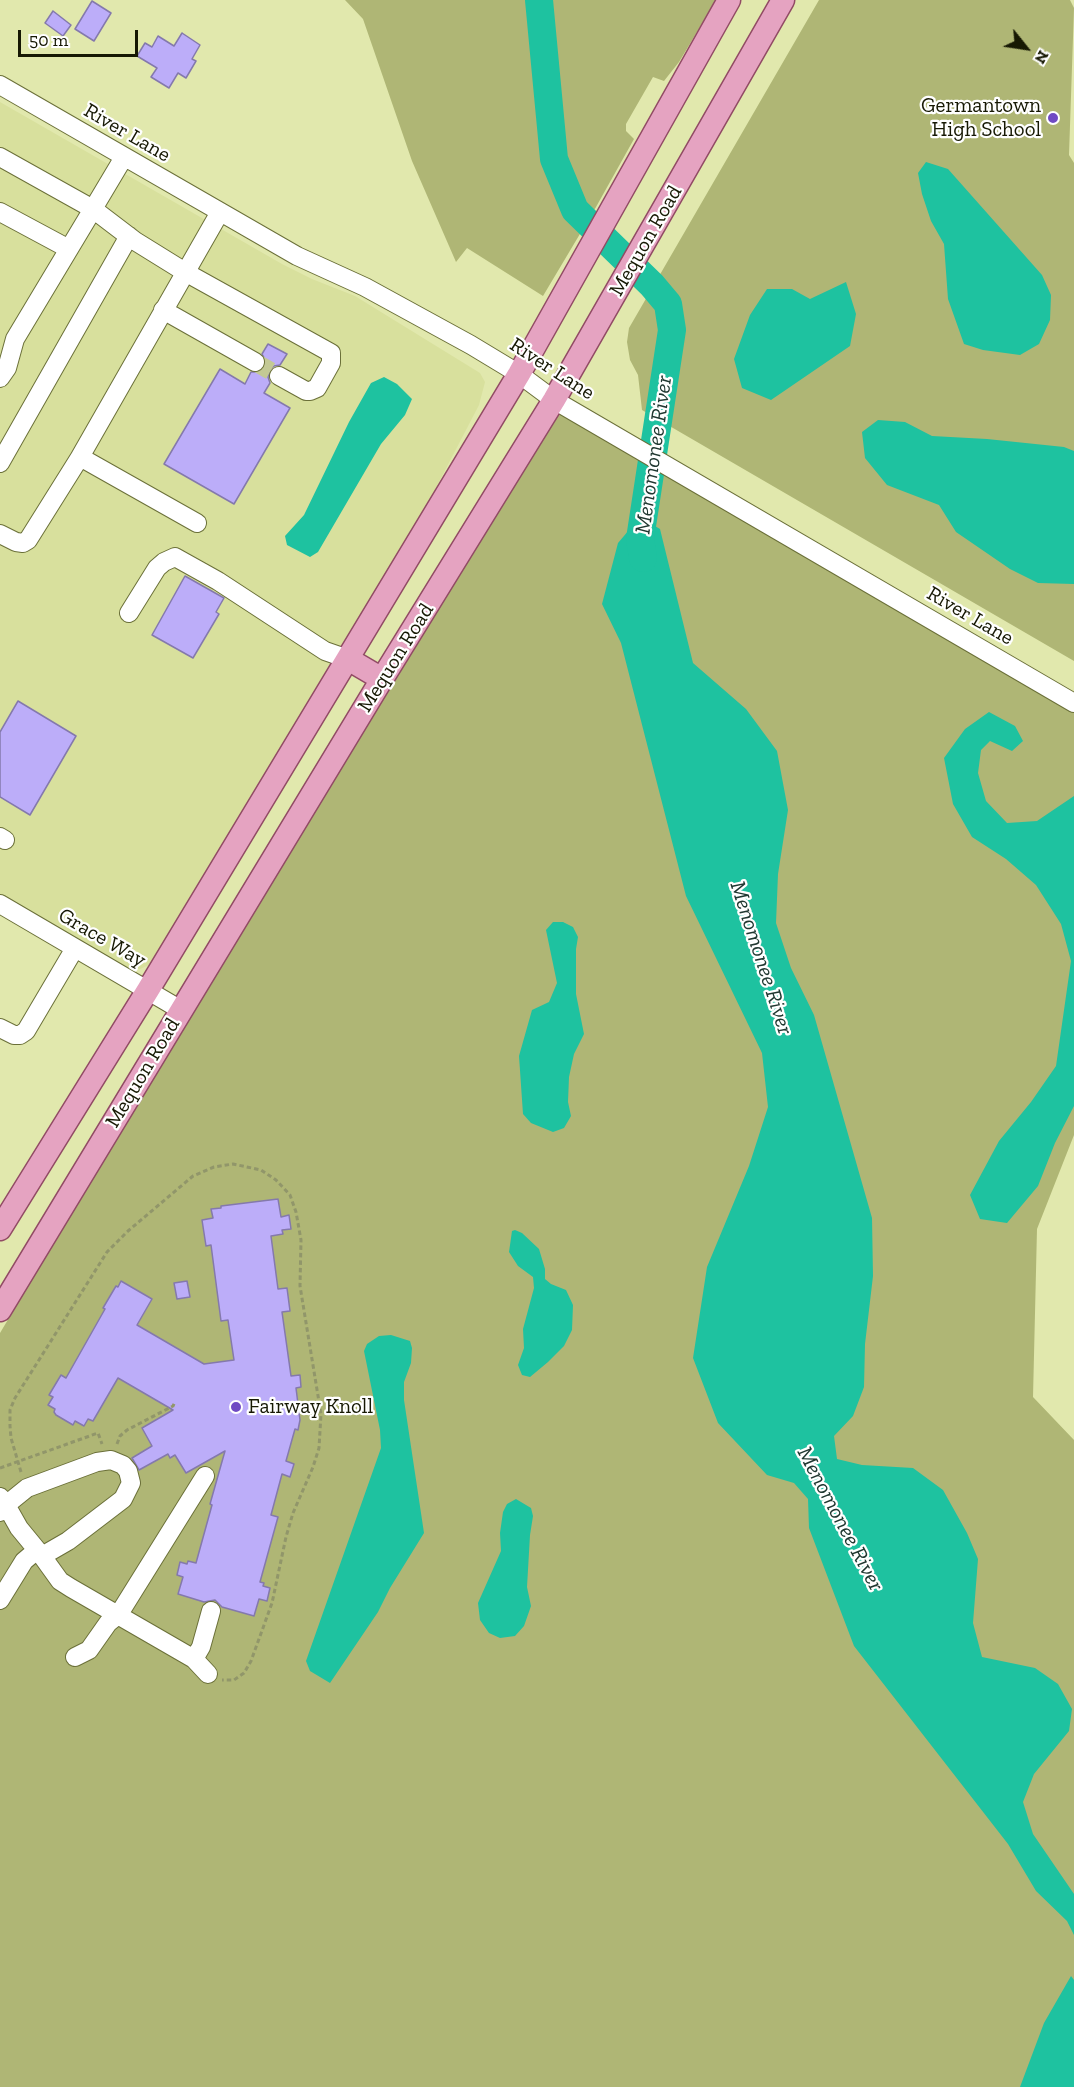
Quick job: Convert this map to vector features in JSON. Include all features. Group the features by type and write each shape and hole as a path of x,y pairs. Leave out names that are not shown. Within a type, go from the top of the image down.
{"main road":[{"name":"Mequon Road","path":"0,1229 148,990 519,374 729,0"},
{"name":"Mequon Road","path":"0,1310 382,679 554,400 783,0"},
{"path":"348,658 382,679"}],"street":[{"name":"River Lane","path":"0,85 297,256 365,287 519,374 554,400 1074,703"},
{"path":"0,157 93,209 129,236 185,272 331,353 331,363 316,388 310,391 279,376"},
{"path":"0,378 7,368 15,339 124,157"},
{"path":"0,212 69,249"},
{"path":"0,534 16,542 23,543 28,540 80,457 220,212"},
{"path":"0,463 129,236"},
{"path":"164,310 255,363"},
{"path":"80,457 197,524"},
{"path":"129,614 157,568 175,557 228,587 325,651 348,658"},
{"name":"Grace Way","path":"0,904 182,1010"},
{"path":"0,1028 14,1035 20,1035 26,1031 75,948"},
{"path":"0,1600 24,1561 40,1553 68,1541 123,1499 131,1483 129,1471 118,1461 97,1462 27,1488 2,1505 40,1553 60,1581 194,1659 208,1674"},
{"path":"75,1657 89,1650 108,1623 119,1614 205,1476"},
{"path":"194,1659 201,1647 211,1611"}],"path":[{"path":"27,1488 17,1462 10,1426 10,1410 15,1398 107,1252 128,1231 193,1176 214,1167 233,1164 261,1170 276,1180 290,1195 301,1240 300,1286 321,1414 319,1448 285,1537 272,1603 251,1661 244,1673 234,1680 222,1681 208,1674"},
{"path":"116,1449 120,1436 127,1430 173,1406 175,1402"},
{"path":"0,1468 98,1433 103,1448"}],"shaded area":[{"path":"345,0 716,0 679,62 664,81 653,77 626,124 626,131 634,139 543,296 467,248 456,262 412,161 363,19"},
{"path":"819,0 1070,0 1074,8 1069,155 1074,163 1074,661 642,410 638,375 630,360 627,342 629,328"},
{"path":"0,102 282,264 355,296 480,373 485,382 479,405 428,503 155,957 149,965 140,969 126,967 0,894"},
{"path":"554,400 1074,703 1074,1135 1037,1229 1033,1397 1074,1440 1074,2087 0,2087 0,1333"}],"water":[{"path":"926,162 948,169 1042,275 1051,295 1050,320 1039,344 1020,355 983,350 964,344 948,299 944,244 931,221 922,194 918,173"},
{"path":"846,282 856,314 850,346 771,400 742,388 734,359 750,315 767,289 792,289 810,299"},
{"path":"384,377 397,384 412,399 405,415 381,444 318,552 310,557 287,545 285,536 304,515 349,422 371,383"},
{"path":"878,420 905,422 932,436 1064,447 1074,451 1074,584 1038,583 1010,569 956,532 939,505 887,485 865,458 862,432"},
{"path":"640,517 660,529 693,663 746,709 777,751 788,810 778,874 776,923 791,968 814,1015 872,1218 873,1276 865,1344 864,1387 853,1416 834,1436 837,1459 862,1465 913,1468 943,1490 967,1533 978,1559 973,1623 982,1657 1035,1668 1058,1684 1072,1709 1069,1731 1034,1774 1023,1802 1033,1834 1074,1894 1074,1935 1067,1921 1036,1891 1008,1844 854,1646 809,1528 808,1499 794,1483 767,1475 718,1423 693,1358 707,1267 749,1166 768,1107 762,1053 686,896 621,643 602,604 618,543"},
{"path":"989,712 1015,726 1023,741 1012,751 990,741 981,750 978,773 986,801 1007,823 1037,821 1074,796 1074,1106 1055,1143 1038,1186 1007,1223 980,1219 970,1195 999,1141 1031,1102 1056,1066 1071,961 1061,924 1036,885 1006,859 972,837 953,804 944,758 965,729"},
{"path":"553,922 563,922 573,927 578,937 576,994 584,1034 574,1054 569,1077 568,1102 571,1116 564,1128 553,1132 531,1123 523,1114 519,1056 532,1010 549,1002 557,983 546,930"},
{"path":"512,1231 522,1233 539,1249 545,1269 545,1279 566,1290 573,1305 572,1330 564,1346 530,1377 522,1375 518,1365 524,1348 523,1329 534,1288 533,1277 518,1266 509,1252"},
{"path":"391,1335 410,1341 412,1348 411,1363 404,1382 404,1400 424,1533 378,1612 330,1683 310,1671 306,1661 381,1448 380,1430 364,1351 367,1344 379,1336"},
{"path":"516,1499 531,1508 533,1516 527,1587 531,1606 524,1626 515,1636 500,1638 489,1633 480,1620 478,1603 501,1551 500,1533 503,1512 507,1504"},
{"path":"1071,1976 1074,1980 1074,2087 1020,2087 1044,2023"}],"building":[{"path":"92,1 111,13 94,41 75,29"},
{"path":"53,11 71,25 63,36 45,23"},
{"path":"182,33 200,45 192,59 196,61 186,78 178,73 169,88 151,77 157,68 137,56 145,43 152,47 158,36 174,46"},
{"path":"268,344 287,354 280,365 270,370 268,377 270,383 264,393 290,408 234,504 164,464 220,369 245,384 251,372 260,372 264,368 266,361 262,354"},
{"path":"185,576 224,598 216,612 219,614 193,658 152,635"},
{"path":"18,701 76,736 30,815 0,797 0,732"},
{"name":"Fairway Knoll","path":"278,1199 281,1217 289,1215 291,1229 282,1230 283,1234 271,1236 278,1289 287,1288 290,1311 282,1312 291,1376 300,1375 301,1387 296,1388 300,1420 298,1430 295,1429 286,1461 294,1464 290,1477 282,1474 271,1515 278,1517 260,1582 264,1583 263,1586 270,1588 267,1601 259,1599 254,1616 222,1607 215,1600 204,1602 178,1594 183,1577 177,1575 180,1562 196,1563 225,1451 186,1473 175,1455 170,1458 168,1454 139,1470 132,1458 152,1446 142,1428 173,1410 118,1378 93,1421 88,1419 84,1426 75,1421 73,1425 56,1415 55,1409 48,1405 53,1397 49,1395 61,1375 66,1378 105,1309 103,1308 121,1281 152,1299 137,1325 204,1364 234,1360 228,1320 221,1321 211,1245 206,1246 202,1220 213,1218 211,1209 221,1208 221,1206"},
{"path":"187,1281 190,1297 177,1299 174,1283"}],"waterway":[{"name":"Menomonee River","path":"539,0 554,159 575,210 652,285 668,304 672,330 640,539 643,558"}],"tunnel":[{"path":"255,362 279,376"}],"place":[{"name":"Germantown High School","path":"1053,118"},
{"name":"Fairway Knoll","path":"236,1407"}]}
